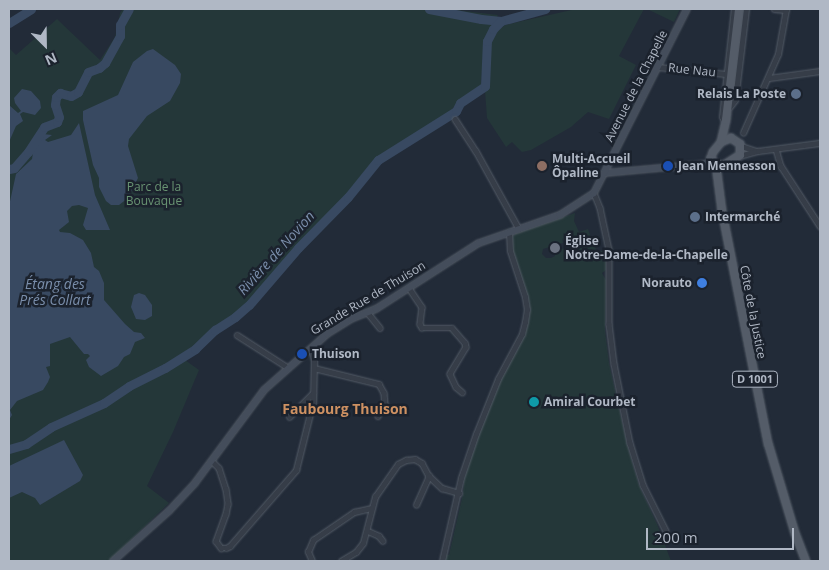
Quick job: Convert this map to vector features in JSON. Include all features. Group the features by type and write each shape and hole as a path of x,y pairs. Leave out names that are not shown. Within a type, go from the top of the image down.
{"main road":[{"path":"726,122 733,138 741,146 739,156 718,164 712,154 722,142 726,122 739,9"},
{"path":"722,142 733,138"},
{"name":"Côte de la Justice","path":"718,164 724,218 768,443 795,533 806,561"}],"street":[{"name":"Avenue de la Chapelle","path":"605,174 687,9"},
{"path":"726,122 722,117 734,9"},
{"path":"728,109 735,100 746,9"},
{"path":"743,133 769,78 783,32 786,9 774,9"},
{"name":"Rue Nau","path":"658,67 726,74"},
{"path":"769,78 820,71"},
{"path":"455,119 476,150 519,229"},
{"path":"739,156 758,151 820,143"},
{"path":"741,146 758,151"},
{"path":"776,149 781,166 820,226"},
{"path":"700,162 712,154"},
{"path":"605,174 700,162 718,164"},
{"name":"Grande Rue de Thuison","path":"113,561 169,511 212,462 249,408 287,367 310,346 334,329 368,313 409,288 473,246 560,215 594,193 605,174"},
{"path":"594,193 600,208 609,250 609,324 614,364 630,442 644,485 666,531"},
{"path":"442,561 461,478 484,409 522,334 525,322 527,310 525,297 510,251 509,232"},
{"path":"409,288 422,307 420,324 422,328 452,328 465,343 466,347 450,374 456,387 462,392"},
{"path":"368,313 380,328"},
{"path":"237,335 287,367"},
{"path":"212,462 219,468 226,489 228,504 216,541 221,548 226,548 296,470 313,393 314,355 310,346"},
{"path":"314,368 379,384 384,393 384,404 378,416"},
{"path":"289,418 313,393"},
{"path":"342,561 356,552 363,543 368,530 375,497 398,464 406,460 415,459 422,463 429,476 442,488 459,493"},
{"path":"416,505 429,476"},
{"path":"312,561 308,552 312,540 354,512 372,508"},
{"path":"368,530 379,536 383,541"}],"green space":[{"name":"Parc de la Bouvaque","path":"123,9 448,9 498,15 484,40 481,87 459,101 453,108 456,114 380,163 250,306 217,331 185,360 199,370 173,432 147,486 169,503 109,561 9,561 9,48 16,55 57,19 100,60 115,37 120,13"},
{"path":"576,9 644,9 619,56 636,65 609,119 588,112 571,127 531,150 522,152 512,142 506,147 487,118 485,91 489,78 490,47 496,32 505,25"},
{"path":"647,9 680,9 674,22"},
{"path":"575,213 574,221 579,232 588,229 596,251 606,251 606,270 602,273 606,280 605,331 609,363 628,448 639,485 671,561 445,561 446,555 449,555 463,494 465,470 487,404 522,340 528,320 527,295 512,253 512,237 516,233","holes":["562,238 567,247 554,252 555,256 551,258 546,258 542,254 543,249 563,243"]}],"water":[{"path":"153,49 175,65 181,74 180,83 170,101 147,116 129,139 128,146 138,178 128,198 119,205 111,205 106,201 99,187 99,178 93,165 83,120 83,111 118,95 133,62 147,51"},
{"path":"22,89 31,91 40,101 41,108 35,115 23,112 20,114 23,121 16,126 9,142 9,105 18,113 21,111 14,98"},
{"name":"Étang des Prés Collart","path":"79,123 95,195 110,230 86,230 83,225 88,208 79,205 72,206 67,211 69,222 59,230 83,240 91,253 94,267 99,271 104,283 104,300 125,324 134,332 141,333 145,338 135,342 130,354 124,357 118,366 101,376 89,367 86,360 90,356 84,354 70,337 50,344 50,366 46,367 50,377 48,382 43,390 17,401 10,410 12,415 9,420 9,206 16,174 32,159 34,146 43,134 52,135 45,140 48,142 71,135"},
{"path":"139,293 145,295 152,305 152,316 145,320 136,319 131,307 134,295"},
{"path":"64,440 83,475 80,481 40,505 35,498 22,492 9,498 9,466"}],"waterway":[{"path":"9,23 31,9"},
{"path":"9,169 14,168 28,152 44,127 57,122 59,117 55,105 56,97 60,93 71,96 78,92 88,72 99,68 105,63 120,36 120,25 129,9"},
{"path":"429,9 501,21 545,9"},
{"name":"Rivière de Novion","path":"9,449 26,444 51,427 104,403 129,386 165,368 195,349 215,330 249,305 298,248 348,197 378,160 456,111 460,103 485,86 487,41 493,29 501,21"}],"place":[{"name":"Relais La Poste","path":"796,94"},
{"name":"Multi-Accueil Ôpaline","path":"542,166"},
{"name":"Jean Mennesson","path":"668,166"},
{"name":"Intermarché","path":"695,217"},
{"name":"Église Notre-Dame-de-la-Chapelle","path":"555,248"},
{"name":"Norauto","path":"702,283"},
{"name":"Thuison","path":"302,354"},
{"name":"Amiral Courbet","path":"534,402"}],"district":[{"name":"Faubourg Thuison","path":"345,409"}]}
